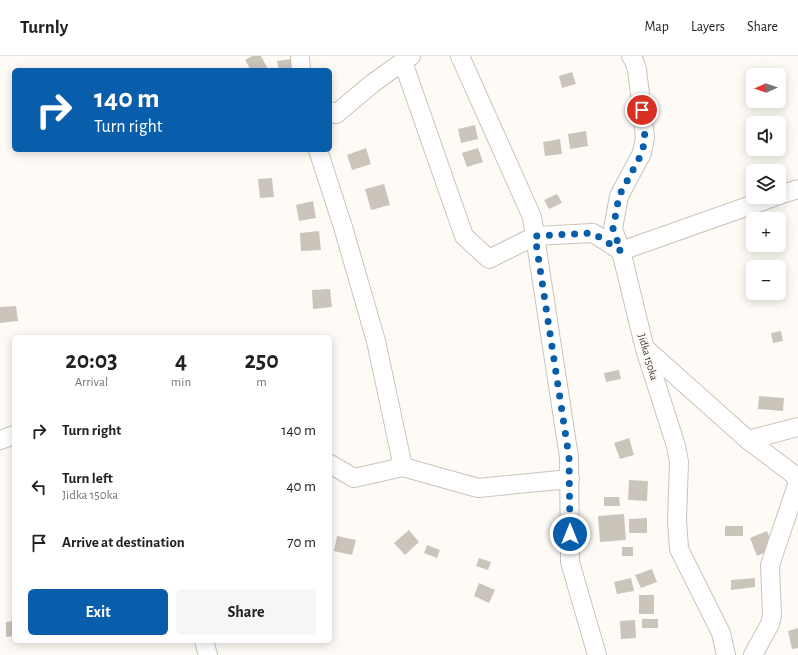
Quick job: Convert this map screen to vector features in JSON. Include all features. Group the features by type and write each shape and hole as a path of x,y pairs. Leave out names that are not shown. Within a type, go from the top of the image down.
{"street":[{"path":"300,56 301,68"},
{"path":"460,56 532,217 569,457 570,562 597,655"},
{"name":"Jidka 150ka","path":"632,56 637,69 645,138 642,153 619,196 613,229 621,251 645,349 676,446 679,462 677,520 679,549 721,633 726,655"},
{"path":"332,112 336,114 373,83 407,59 464,236 489,259 535,236 593,233 621,251 754,204"},
{"path":"319,152 343,227 376,341 403,467"},
{"path":"786,193 798,189"},
{"path":"645,349 748,440 793,474 797,479 797,485 770,565 772,614 770,624 753,655"},
{"path":"748,440 798,427"},
{"path":"0,440 12,436"},
{"path":"332,465 354,478 403,467 478,488 570,479"},
{"path":"205,643 208,655"}],"building":[{"path":"252,56 261,56 267,68 250,68 245,60"},
{"path":"291,59 293,68 279,68 277,61"},
{"path":"572,72 576,84 562,88 559,76"},
{"path":"475,125 478,139 461,143 458,129"},
{"path":"586,131 588,146 570,149 568,134"},
{"path":"560,139 562,154 545,156 543,142"},
{"path":"366,148 371,164 352,170 347,155"},
{"path":"478,148 483,162 467,167 462,153"},
{"path":"272,178 274,197 260,198 258,179"},
{"path":"384,184 390,205 371,210 365,189"},
{"path":"557,194 562,203 549,209 544,200"},
{"path":"313,201 316,218 299,221 296,205"},
{"path":"319,231 321,250 301,251 300,233"},
{"path":"330,289 332,307 313,309 312,290"},
{"path":"16,306 18,321 0,323 0,307"},
{"path":"781,331 783,341 773,343 771,333"},
{"path":"619,370 621,379 606,382 604,373"},
{"path":"759,396 784,398 783,411 758,409"},
{"path":"629,438 634,455 620,459 614,443"},
{"path":"629,480 648,481 647,501 628,500"},
{"path":"604,497 619,497 620,506 604,506"},
{"path":"624,514 626,540 600,542 598,516"},
{"path":"647,518 647,533 629,533 629,519"},
{"path":"725,526 743,526 743,536 725,536"},
{"path":"409,530 419,542 405,555 394,543"},
{"path":"767,531 774,549 757,556 750,538"},
{"path":"337,536 356,540 352,555 334,551"},
{"path":"427,545 440,550 437,558 424,553"},
{"path":"622,547 633,547 633,556 622,556"},
{"path":"479,558 491,562 488,570 476,566"},
{"path":"652,569 657,582 641,588 635,575"},
{"path":"631,578 634,591 617,594 614,582"},
{"path":"755,578 755,587 731,590 731,580"},
{"path":"479,583 495,590 489,603 474,596"},
{"path":"639,595 654,595 654,614 639,614"},
{"path":"642,619 658,619 658,628 642,628"},
{"path":"635,620 636,638 621,639 620,621"},
{"path":"12,621 12,636 6,637 6,622"},
{"path":"798,628 798,648 792,649 788,631"}],"route":[{"path":"570,534 569,457 535,236 593,233 621,251 613,229 619,196 642,153 645,138 642,110"}]}
